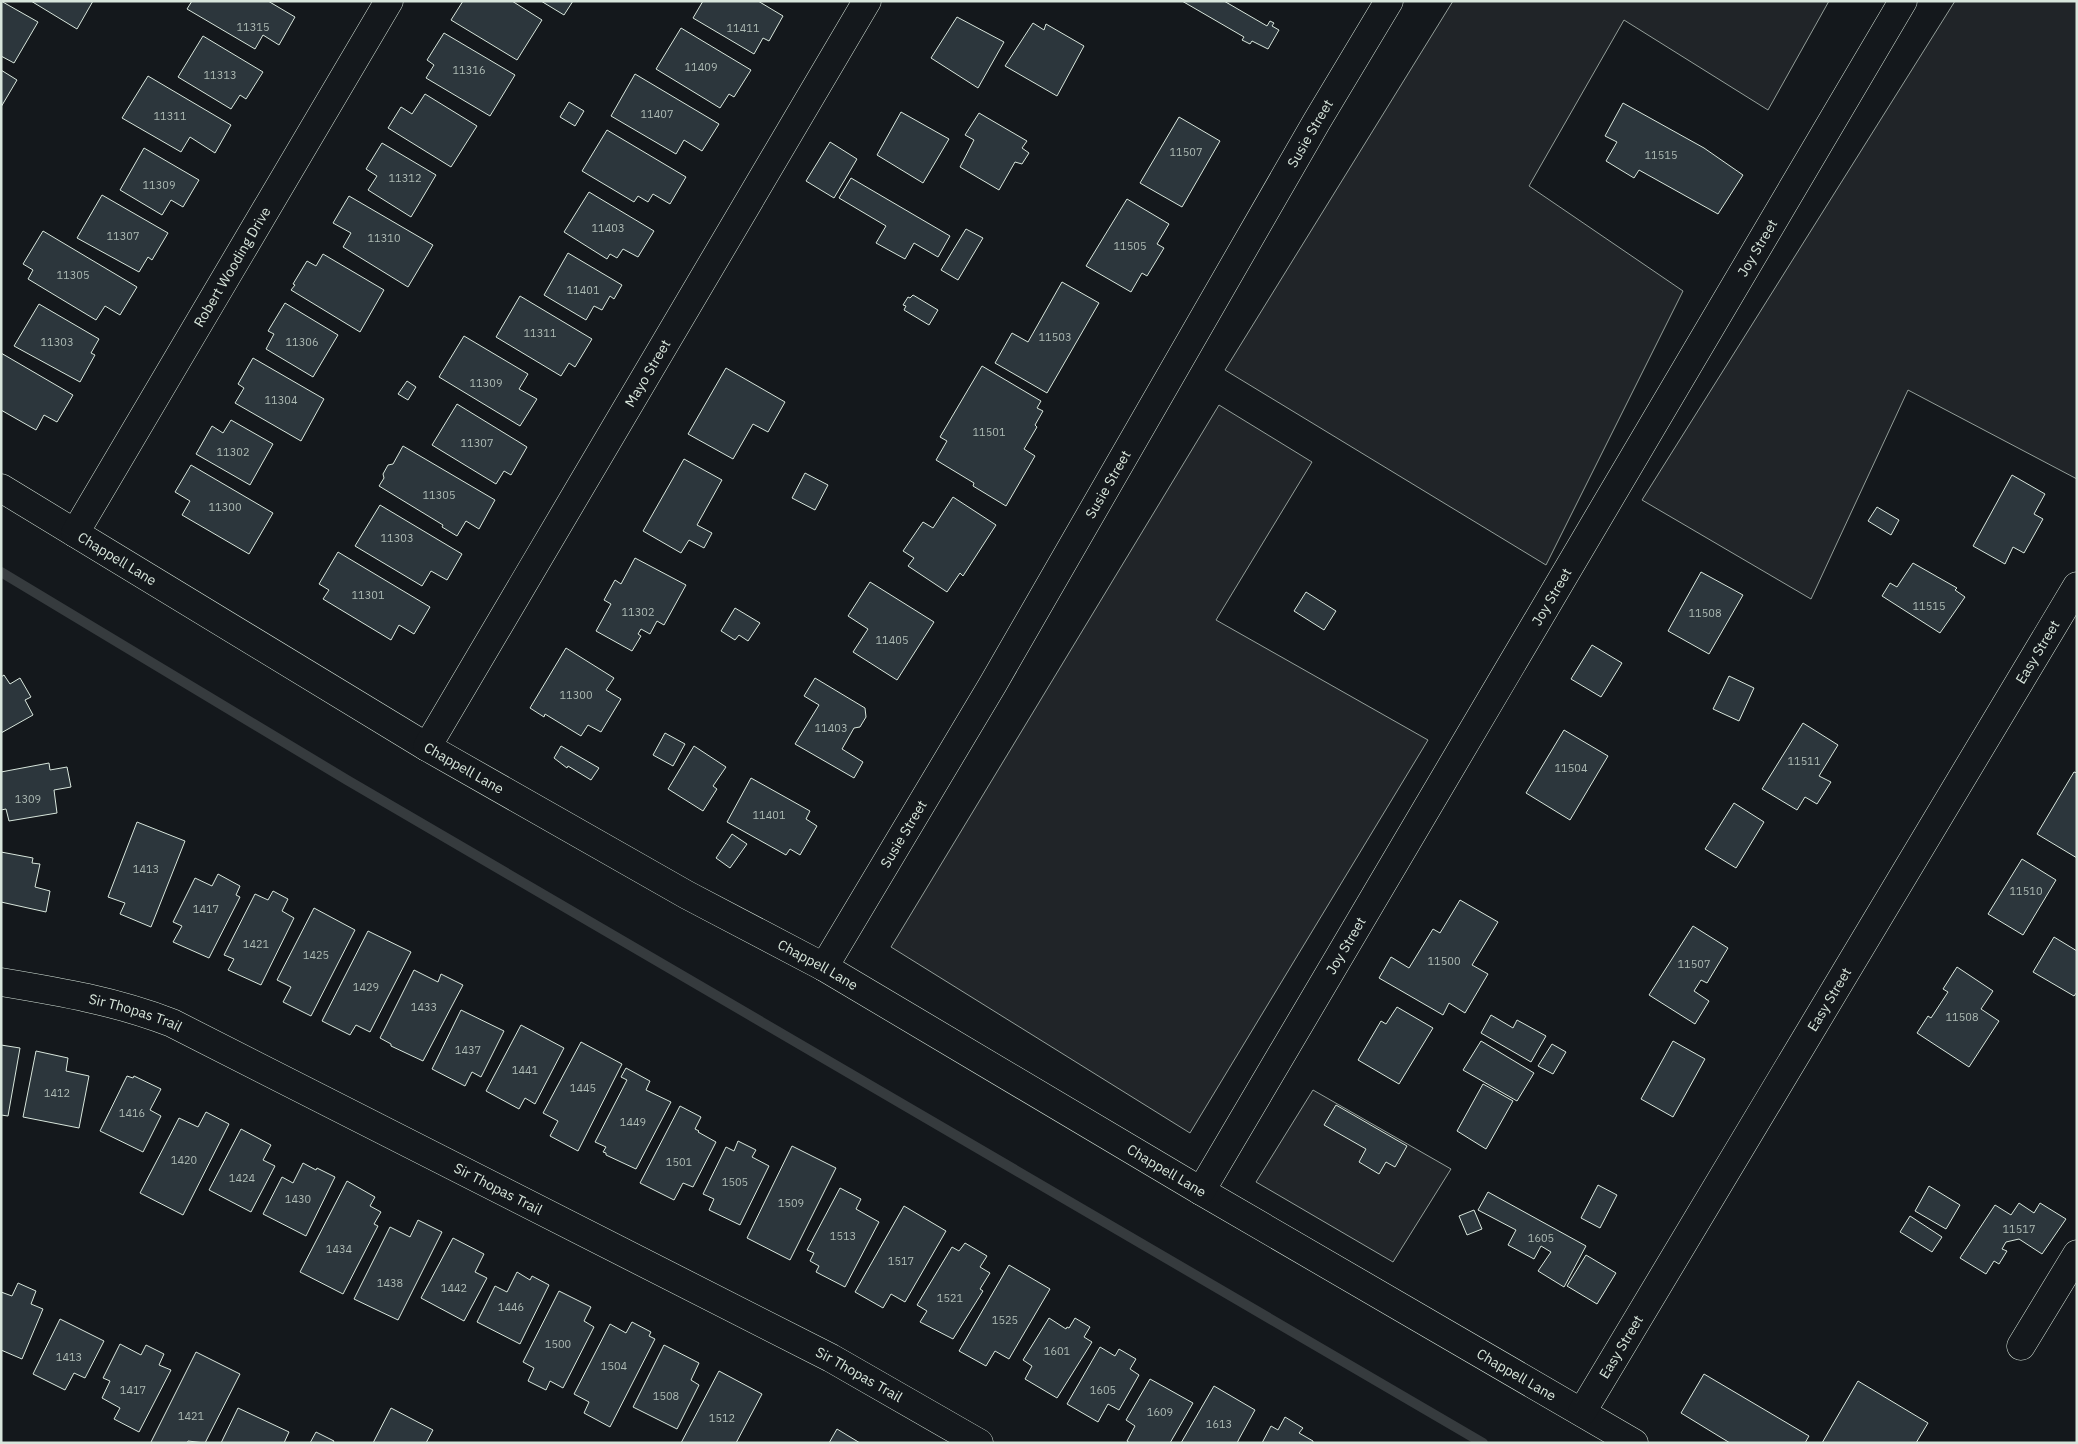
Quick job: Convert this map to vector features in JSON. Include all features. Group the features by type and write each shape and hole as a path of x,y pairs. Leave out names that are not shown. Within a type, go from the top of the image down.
{"street":[{"name":"Robert Wooding Drive","path":"75,532 389,1"},
{"name":"Mayo Street","path":"427,746 867,1"},
{"name":"Susie Street","path":"824,967 998,676 1312,129 1389,1"},
{"name":"Joy Street","path":"1200,1191 1903,1"},
{"name":"Chappell Lane","path":"1,488 427,746 686,895 824,967 1200,1191 1634,1443"},
{"name":"Easy Street","path":"1582,1412 2077,586"},
{"name":"Sir Thopas Trail","path":"1,982 106,1001 172,1022 830,1358 979,1443"},
{"path":"2021,1346 2075,1262"}],"shaded area":[{"path":"1453,1 1829,1 1768,110 1624,20 1529,186 1683,291 1546,565 1225,370"},
{"path":"1955,1 2077,1 2077,479 1908,390 1811,599 1642,500"},
{"path":"1219,405 1312,462 1216,620 1428,740 1190,1133 891,947"},
{"path":"1313,1090 1451,1169 1393,1262 1256,1182"}],"building":[{"path":"1,1 38,22 14,63 1,56"},
{"path":"31,1 93,1 77,29"},
{"path":"192,1 268,1 295,17 279,45 263,35 255,49 187,9"},
{"path":"463,1 512,1 542,20 517,60 451,20"},
{"path":"541,1 573,1 564,15"},
{"path":"703,1 758,1 783,16 769,41 763,38 754,54 693,18"},
{"path":"1182,1 1224,1 1267,26 1270,21 1274,23 1272,26 1279,30 1268,49 1252,41 1250,44 1242,40 1244,37"},
{"path":"957,17 1004,42 978,88 931,58"},
{"path":"1033,23 1044,30 1046,24 1084,46 1057,96 1005,66"},
{"path":"681,28 751,70 734,97 729,94 720,108 656,69"},
{"path":"444,33 515,75 490,116 426,78 434,65 427,60"},
{"path":"203,36 263,72 246,99 240,95 231,109 178,77"},
{"path":"1,70 17,80 1,107"},
{"path":"635,74 719,124 702,151 684,140 676,154 611,116"},
{"path":"148,76 231,125 215,153 190,137 181,152 122,118"},
{"path":"425,94 477,126 451,167 388,128 401,107 412,114"},
{"path":"569,102 584,111 575,126 560,117"},
{"path":"1623,103 1704,148 1743,175 1718,214 1639,170 1634,178 1606,161 1617,142 1605,136"},
{"path":"901,112 949,139 923,183 877,155"},
{"path":"979,113 1027,141 1022,148 1029,153 1022,164 1015,162 999,190 960,167 974,140 965,135"},
{"path":"1179,117 1220,141 1182,207 1140,183"},
{"path":"607,130 686,177 670,204 653,194 648,202 638,196 634,202 582,171"},
{"path":"830,142 857,159 834,198 806,181"},
{"path":"382,143 436,175 411,217 368,190 377,176 366,169"},
{"path":"144,148 199,180 183,207 171,200 162,215 120,190"},
{"path":"851,178 950,236 938,257 914,243 905,259 876,243 886,226 839,198"},
{"path":"589,192 654,231 638,257 623,249 617,258 610,254 607,259 564,232"},
{"path":"102,195 168,233 152,260 148,257 139,272 77,238"},
{"path":"349,196 433,245 408,287 343,247 351,233 333,223"},
{"path":"1127,199 1169,224 1157,244 1164,248 1147,276 1142,273 1131,292 1086,266"},
{"path":"966,229 983,238 958,280 941,270"},
{"path":"43,231 137,287 120,315 105,306 96,320 28,279 33,270 23,264"},
{"path":"568,253 622,285 614,299 610,296 602,310 594,306 586,320 544,295"},
{"path":"323,254 384,290 360,332 291,290 307,261 316,266"},
{"path":"1062,282 1099,303 1047,393 995,363 1012,333 1028,342"},
{"path":"913,295 938,310 929,325 904,310 906,306 903,305 908,297 910,298"},
{"path":"520,296 592,339 575,367 569,363 561,376 496,337"},
{"path":"285,303 338,335 313,377 266,349 274,334 268,331"},
{"path":"39,304 99,339 91,353 95,355 80,382 14,346"},
{"path":"464,336 528,374 519,389 537,399 520,426 439,377"},
{"path":"1,353 73,395 57,422 44,415 36,430 1,410"},
{"path":"253,358 324,399 301,441 235,403 244,388 238,384"},
{"path":"982,366 1041,401 1037,408 1043,411 1035,425 1037,427 1024,449 1035,456 1006,506 973,486 974,483 936,460 947,441 940,437"},
{"path":"726,368 785,402 768,432 753,424 733,459 688,434"},
{"path":"407,381 416,387 408,400 398,394"},
{"path":"457,404 527,447 511,475 504,471 496,484 432,445"},
{"path":"231,420 273,444 250,485 196,454 212,426 223,433"},
{"path":"403,446 495,500 479,529 466,521 457,536 442,527 443,525 379,486 388,465 393,464"},
{"path":"684,459 722,480 697,525 712,533 704,548 689,540 681,553 643,531"},
{"path":"191,465 273,513 249,554 182,515 190,501 175,492"},
{"path":"805,473 828,485 815,510 792,498"},
{"path":"2012,475 2045,494 2034,514 2043,519 2024,553 2013,547 2005,564 1973,546"},
{"path":"953,497 996,525 963,576 960,573 947,592 908,566 914,558 903,551 923,522 933,528"},
{"path":"380,505 462,554 447,580 431,571 422,586 355,546"},
{"path":"1877,507 1899,520 1891,535 1868,521"},
{"path":"338,552 430,607 414,634 399,625 391,640 323,599 329,590 319,584"},
{"path":"635,558 686,585 664,625 657,621 650,634 641,629 638,634 641,636 632,651 596,631 611,604 604,600 615,580 621,584"},
{"path":"1913,563 1957,588 1955,590 1965,597 1940,633 1882,596 1890,583 1897,587"},
{"path":"1701,572 1743,595 1709,654 1668,631"},
{"path":"870,582 934,622 897,680 853,652 868,629 848,616"},
{"path":"1306,592 1336,611 1324,630 1294,611"},
{"path":"735,608 760,623 748,641 739,635 735,640 721,631"},
{"path":"1592,645 1622,663 1601,697 1571,679"},
{"path":"566,648 614,678 606,690 621,699 601,732 588,725 581,736 545,714 544,717 530,708"},
{"path":"4,675 10,684 20,678 31,697 25,700 33,715 1,733 1,677"},
{"path":"1729,676 1754,688 1739,721 1713,709"},
{"path":"815,678 865,708 866,717 860,727 854,728 842,749 863,762 854,778 795,744 819,705 804,696"},
{"path":"1803,723 1838,745 1819,776 1831,782 1817,804 1805,797 1797,810 1762,789"},
{"path":"1564,730 1608,756 1570,820 1526,793"},
{"path":"665,733 685,744 673,766 653,755"},
{"path":"561,746 599,768 591,780 568,766 567,768 554,758"},
{"path":"694,746 726,767 713,786 717,789 703,811 668,789"},
{"path":"49,763 50,770 67,767 71,787 54,790 57,813 9,821 6,809 1,810 1,772"},
{"path":"2074,772 2077,773 2077,858 2037,834"},
{"path":"751,778 810,811 806,819 817,826 800,855 790,849 786,855 727,822"},
{"path":"1734,803 1764,822 1736,868 1705,849"},
{"path":"137,822 185,841 151,927 120,914 125,903 108,897"},
{"path":"732,834 747,844 730,868 716,858"},
{"path":"1,852 33,858 32,863 40,864 35,887 50,891 46,912 1,902"},
{"path":"2022,859 2056,880 2023,935 1988,914"},
{"path":"218,874 240,886 236,895 240,897 209,958 173,942 182,926 173,922 195,878 212,886"},
{"path":"273,891 288,899 282,911 294,918 261,985 228,970 234,959 224,955 255,894 268,900"},
{"path":"1460,900 1498,922 1472,965 1488,974 1465,1013 1449,1003 1443,1015 1379,978 1391,957 1409,968 1433,929 1440,933"},
{"path":"314,908 355,930 311,1016 283,1002 291,987 277,980"},
{"path":"1693,926 1728,948 1707,983 1701,980 1694,991 1709,1001 1695,1024 1649,995"},
{"path":"368,931 411,952 370,1032 356,1025 350,1035 322,1021"},
{"path":"2054,937 2077,951 2077,992 2074,996 2033,972"},
{"path":"1957,967 1993,991 1981,1009 1999,1021 1969,1067 1917,1033 1928,1016 1931,1018 1948,992 1943,989"},
{"path":"414,970 438,982 441,974 463,985 423,1061 391,1046 391,1044 380,1038"},
{"path":"1397,1007 1433,1028 1399,1084 1358,1060 1381,1021 1386,1024"},
{"path":"461,1010 504,1031 481,1077 472,1072 465,1086 432,1069"},
{"path":"1491,1015 1513,1028 1517,1020 1546,1036 1531,1062 1481,1033"},
{"path":"521,1025 564,1048 535,1104 525,1098 519,1109 486,1091"},
{"path":"1481,1041 1534,1073 1517,1101 1463,1070"},
{"path":"1673,1041 1705,1059 1673,1117 1641,1099"},
{"path":"581,1042 622,1064 578,1151 550,1136 558,1121 543,1113"},
{"path":"1552,1044 1566,1052 1553,1074 1538,1066"},
{"path":"1,1045 20,1048 8,1116 1,1115"},
{"path":"36,1051 68,1058 66,1071 89,1076 79,1128 23,1117"},
{"path":"626,1068 650,1081 646,1090 671,1102 636,1169 606,1155 603,1152 606,1147 595,1142 627,1080 621,1077"},
{"path":"127,1076 133,1078 134,1076 161,1089 150,1110 161,1116 143,1152 100,1131"},
{"path":"1483,1084 1513,1101 1486,1149 1457,1131"},
{"path":"1336,1105 1407,1146 1395,1167 1386,1162 1379,1174 1359,1162 1366,1149 1324,1125"},
{"path":"680,1106 701,1117 695,1129 716,1142 693,1187 683,1183 674,1200 640,1183"},
{"path":"206,1112 229,1124 183,1215 140,1193 179,1118 198,1127"},
{"path":"241,1129 271,1145 263,1160 275,1166 251,1212 209,1190"},
{"path":"738,1141 756,1150 752,1157 769,1166 740,1225 709,1210 714,1199 703,1194 726,1147 734,1151"},
{"path":"792,1146 836,1168 790,1260 747,1238"},
{"path":"303,1163 335,1177 306,1236 263,1214 282,1177 293,1183"},
{"path":"347,1181 375,1197 370,1206 381,1212 374,1224 378,1226 343,1294 300,1272"},
{"path":"1598,1185 1617,1195 1600,1228 1581,1218"},
{"path":"1929,1186 1960,1205 1946,1229 1915,1211"},
{"path":"840,1188 861,1199 856,1209 879,1222 845,1287 816,1272 819,1266 810,1261 814,1253 807,1250"},
{"path":"1488,1192 1586,1246 1564,1287 1538,1271 1551,1252 1541,1246 1534,1259 1508,1245 1516,1230 1478,1210"},
{"path":"2019,1203 2034,1213 2040,1203 2066,1219 2042,1254 2019,1239 2006,1242 2002,1249 2007,1251 1999,1264 1994,1261 1986,1274 1960,1258 1995,1205 2011,1215"},
{"path":"904,1206 946,1231 905,1302 891,1294 883,1308 855,1292"},
{"path":"1474,1210 1482,1229 1467,1235 1459,1216"},
{"path":"1910,1216 1942,1237 1932,1252 1900,1232"},
{"path":"418,1220 442,1232 398,1320 354,1299 390,1227 410,1237"},
{"path":"453,1238 484,1254 475,1272 487,1278 464,1321 421,1298"},
{"path":"965,1243 987,1256 980,1267 990,1273 980,1289 983,1291 953,1339 920,1322 927,1311 917,1305 952,1247 959,1251"},
{"path":"1586,1255 1616,1273 1597,1304 1567,1286"},
{"path":"1009,1265 1050,1289 1009,1359 995,1351 986,1366 959,1351"},
{"path":"517,1272 530,1280 532,1276 549,1285 520,1344 477,1322 495,1286 507,1292"},
{"path":"18,1283 36,1291 31,1304 43,1309 22,1359 1,1350 1,1292 12,1296"},
{"path":"559,1291 591,1307 584,1321 594,1327 563,1388 550,1381 546,1390 528,1381 534,1368 523,1362"},
{"path":"1049,1318 1066,1329 1067,1327 1069,1328 1075,1318 1090,1327 1084,1337 1092,1342 1057,1398 1025,1379 1032,1366 1023,1360"},
{"path":"60,1319 104,1341 85,1378 74,1373 65,1390 33,1374"},
{"path":"632,1322 651,1332 649,1336 655,1339 610,1427 584,1413 589,1402 574,1394 610,1324 626,1333"},
{"path":"120,1344 141,1355 146,1345 164,1354 159,1365 171,1370 139,1432 114,1419 120,1408 102,1398 110,1381 103,1378"},
{"path":"664,1345 699,1363 691,1380 699,1385 677,1429 633,1407"},
{"path":"1100,1347 1115,1356 1119,1349 1136,1359 1130,1369 1139,1375 1119,1410 1108,1404 1098,1422 1067,1404"},
{"path":"196,1352 240,1374 205,1443 188,1441 187,1443 153,1443 151,1442"},
{"path":"719,1371 762,1394 736,1443 681,1443"},
{"path":"1704,1374 1809,1436 1805,1443 1730,1443 1681,1413"},
{"path":"1150,1379 1193,1403 1170,1443 1130,1443 1127,1441 1135,1426 1126,1420"},
{"path":"1858,1381 1928,1423 1916,1443 1822,1443"},
{"path":"1214,1386 1255,1410 1237,1443 1181,1443"},
{"path":"238,1408 289,1432 284,1443 221,1443"},
{"path":"391,1408 433,1430 426,1443 373,1443"},
{"path":"1285,1417 1303,1428 1299,1433 1313,1441 1313,1443 1262,1443 1271,1426 1278,1430"},
{"path":"837,1429 860,1443 829,1443"},
{"path":"316,1432 334,1441 333,1443 310,1443"}],"waterway":[{"path":"1,572 347,780 1483,1443"}]}
